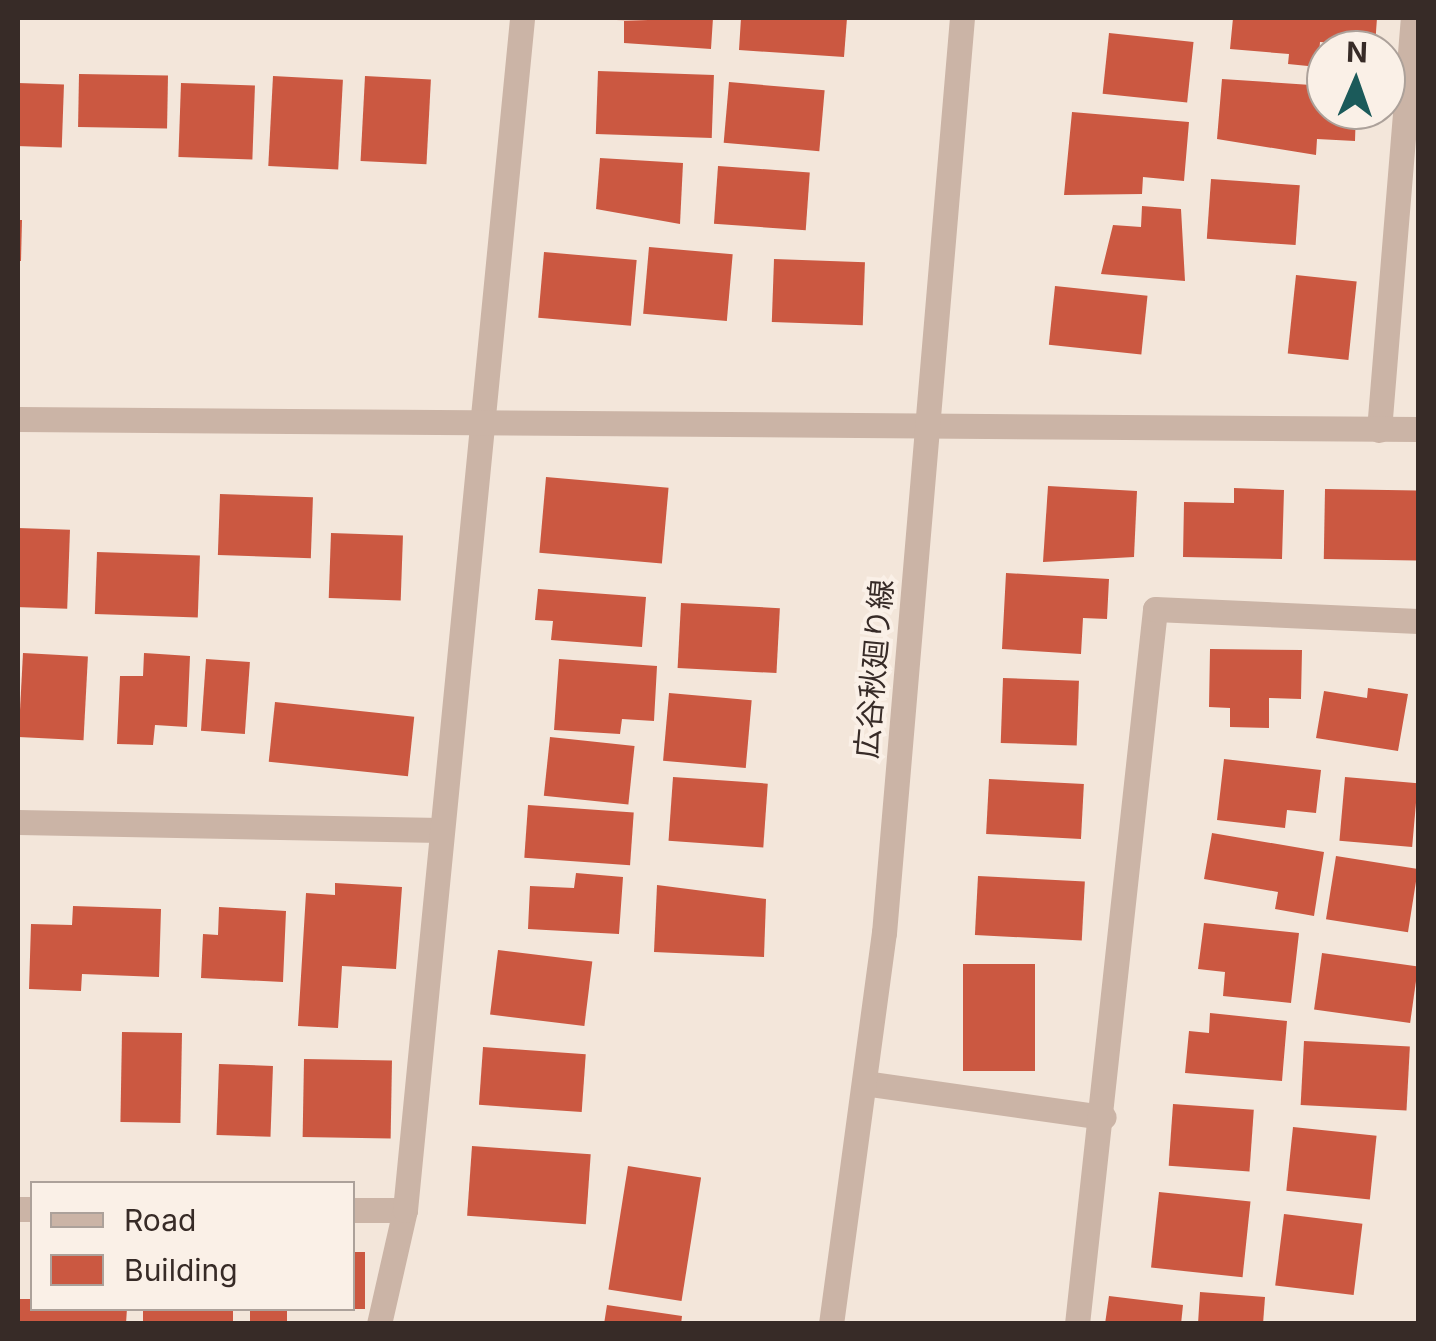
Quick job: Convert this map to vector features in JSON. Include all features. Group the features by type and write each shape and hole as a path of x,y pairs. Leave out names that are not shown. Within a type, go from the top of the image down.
{"street":[{"path":"379,1324 405,1210 522,18"},
{"name":"広谷秋廻り線","path":"831,1324 864,1083 962,18"},
{"path":"1379,430 1413,18"},
{"path":"18,418 1418,430"},
{"path":"1076,1324 1104,1117 1155,609 1418,621"},
{"path":"18,822 440,830"},
{"path":"864,1083 1104,1117"},
{"path":"355,1210 405,1210"}],"building":[{"path":"713,18 711,49 624,43 624,21 616,21"},
{"path":"741,18 847,18 844,57 739,50"},
{"path":"1233,18 1377,18 1376,30 1306,30 1306,66 1288,64 1289,54 1230,49"},
{"path":"1109,33 1194,42 1187,103 1103,94"},
{"path":"598,71 714,75 712,138 596,134"},
{"path":"79,74 168,76 167,129 78,127"},
{"path":"273,76 343,80 338,170 268,166"},
{"path":"365,76 431,79 426,164 361,161"},
{"path":"1222,79 1306,85 1306,130 1355,130 1355,141 1317,139 1316,155 1217,139"},
{"path":"729,82 825,90 819,151 724,143"},
{"path":"18,83 64,85 62,148 18,146"},
{"path":"181,83 255,86 252,160 178,157"},
{"path":"1072,112 1189,122 1184,181 1143,177 1142,194 1064,195"},
{"path":"600,158 683,163 680,224 596,209"},
{"path":"718,166 810,172 806,230 714,224"},
{"path":"1211,179 1300,185 1296,245 1207,239"},
{"path":"1142,206 1181,209 1185,281 1101,274 1113,225 1141,227"},
{"path":"18,220 22,220 21,261 18,261"},
{"path":"649,247 733,254 727,321 643,314"},
{"path":"544,252 637,260 631,326 538,318"},
{"path":"774,259 865,262 863,325 772,322"},
{"path":"1296,275 1357,281 1348,360 1288,354"},
{"path":"1055,286 1147,296 1141,354 1049,345"},
{"path":"546,477 669,488 662,563 539,553"},
{"path":"1048,486 1137,491 1134,557 1043,562"},
{"path":"1234,488 1284,490 1282,559 1183,557 1184,502 1234,503"},
{"path":"1325,489 1418,491 1417,561 1324,559"},
{"path":"220,494 313,497 311,558 218,555"},
{"path":"18,528 70,530 67,609 18,607"},
{"path":"331,533 403,536 401,600 329,598"},
{"path":"97,552 200,556 198,618 95,614"},
{"path":"1006,573 1109,579 1107,619 1083,618 1081,654 1002,649"},
{"path":"538,589 646,597 642,647 551,640 553,621 535,620"},
{"path":"681,603 780,608 776,673 678,668"},
{"path":"1210,649 1302,650 1301,699 1269,698 1269,728 1230,727 1230,708 1209,707"},
{"path":"23,653 88,656 84,740 19,737"},
{"path":"144,653 190,656 187,727 155,725 153,745 117,744 120,676 143,676"},
{"path":"206,659 250,662 245,734 201,731"},
{"path":"559,659 657,666 654,721 622,719 620,734 554,730"},
{"path":"1003,678 1079,681 1077,746 1001,743"},
{"path":"1368,688 1408,694 1398,751 1316,738 1324,691 1367,698"},
{"path":"669,693 752,700 746,768 663,761"},
{"path":"275,702 414,717 408,776 269,762"},
{"path":"550,737 635,746 628,805 544,796"},
{"path":"1224,759 1321,770 1316,813 1287,810 1285,828 1217,820"},
{"path":"673,777 768,784 763,847 669,841"},
{"path":"1345,777 1418,783 1412,847 1339,841"},
{"path":"989,779 1084,784 1081,839 986,834"},
{"path":"528,805 634,812 630,865 524,858"},
{"path":"1212,833 1324,852 1314,916 1275,909 1278,892 1204,879"},
{"path":"1336,856 1418,869 1408,932 1326,919"},
{"path":"576,873 623,877 619,934 528,929 530,886 574,888"},
{"path":"978,876 1085,882 1082,941 975,935"},
{"path":"335,883 402,887 396,969 342,966 338,1028 298,1026 306,893 335,895"},
{"path":"657,885 766,899 764,957 654,952"},
{"path":"73,906 161,909 159,977 82,974 81,991 29,989 31,924 72,925"},
{"path":"219,907 286,911 283,982 201,978 203,934 218,935"},
{"path":"1204,923 1299,933 1291,1003 1223,996 1225,972 1198,969"},
{"path":"498,950 592,962 584,1026 490,1015"},
{"path":"1322,953 1418,966 1410,1023 1314,1009"},
{"path":"963,964 1035,964 1035,1071 963,1071"},
{"path":"1210,1013 1287,1021 1282,1081 1185,1073 1189,1031 1209,1033"},
{"path":"122,1032 182,1033 180,1123 120,1122"},
{"path":"1304,1041 1410,1047 1407,1110 1301,1105"},
{"path":"483,1047 586,1054 582,1112 479,1105"},
{"path":"304,1059 392,1061 391,1139 303,1137"},
{"path":"219,1064 273,1066 270,1137 217,1135"},
{"path":"1173,1104 1254,1110 1249,1171 1169,1166"},
{"path":"1293,1127 1377,1136 1370,1199 1286,1191"},
{"path":"472,1146 591,1154 586,1224 467,1216"},
{"path":"628,1166 701,1178 682,1301 608,1289"},
{"path":"1159,1192 1250,1202 1243,1277 1151,1268"},
{"path":"1284,1214 1362,1224 1354,1295 1275,1285"},
{"path":"355,1252 365,1252 365,1309 355,1309"},
{"path":"1200,1292 1265,1297 1263,1324 1198,1324"},
{"path":"1109,1296 1183,1305 1181,1324 1105,1324"},
{"path":"18,1299 30,1299 30,1311 127,1311 126,1324 18,1324"},
{"path":"607,1305 682,1316 681,1324 604,1324"},
{"path":"143,1311 233,1311 233,1324 143,1324"},
{"path":"250,1311 287,1311 287,1324 250,1324"}]}
